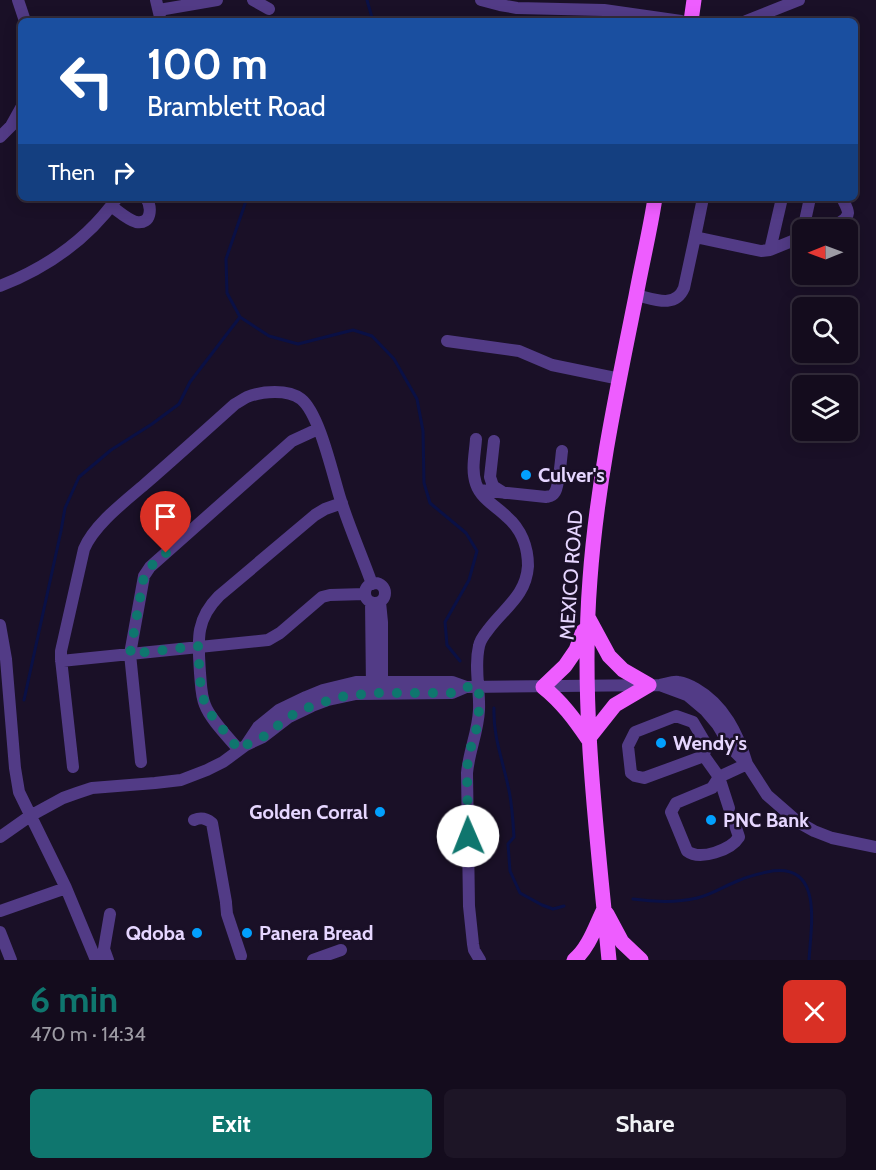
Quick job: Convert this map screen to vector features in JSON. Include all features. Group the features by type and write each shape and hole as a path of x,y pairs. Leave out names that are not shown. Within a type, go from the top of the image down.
{"main road":[{"path":"691,18 694,0"},
{"name":"MEXICO ROAD","path":"609,960 588,739 587,616 599,493 654,201"},
{"path":"587,616 609,656 623,670 655,685"},
{"path":"587,616 576,650 565,666 543,687 568,710 588,739 615,705 655,685"},
{"path":"574,960 586,946 604,909"},
{"path":"604,909 622,942 641,960"}],"street":[{"path":"18,0 24,18"},
{"path":"159,10 217,0"},
{"path":"253,0 269,9"},
{"path":"481,0 517,8 603,10 660,18"},
{"path":"754,18 799,0"},
{"path":"0,137 11,126 18,113"},
{"path":"0,286 37,269 66,251 101,219 114,202 134,221 140,222 149,217 151,210 148,201"},
{"path":"636,295 670,302 681,294 702,201"},
{"path":"770,250 781,201"},
{"path":"805,219 809,201"},
{"path":"843,201 848,212 846,219"},
{"path":"695,237 761,251 770,250 792,239"},
{"path":"447,341 519,351 552,365 620,379"},
{"path":"73,767 61,651 84,549 94,531 130,497 236,404 260,394 293,394 306,404 318,429 382,622 377,687"},
{"path":"141,762 130,654 144,576 150,567 292,441 318,429"},
{"path":"476,439 473,470 476,483 486,500 516,526 523,539 528,566 518,597 500,614 482,639 472,687 479,710 477,727 468,757 467,773 469,906 473,944 480,960"},
{"path":"494,441 490,477 493,486 504,493"},
{"path":"479,490 546,497 555,493 562,451"},
{"path":"242,747 205,706 198,646 203,617 214,600 319,512 342,504"},
{"path":"61,661 267,640 280,633 322,597 330,595 372,596"},
{"path":"0,625 6,659 19,792 66,888 96,960"},
{"path":"0,837 30,816 63,798 92,788 155,783 191,777 223,762 242,747 263,737 289,717 312,706 377,687 452,693 472,687 655,685 677,681 710,698 728,719 741,745 747,764 767,795 798,822 832,838 876,847"},
{"path":"704,756 644,778 631,773 628,746 635,732 676,716 693,722 706,744 704,756 719,777 739,837 734,844 704,856 690,854 671,812 676,803 712,788 719,777 747,764"},
{"path":"194,820 203,818 212,823 227,914 242,956"},
{"path":"0,910 66,888"},
{"path":"108,960 104,949 110,914"},
{"path":"0,932 11,960"},
{"path":"467,960 473,944"},
{"path":"313,960 341,950"}],"waterway":[{"path":"367,0 372,18"},
{"path":"246,201 226,259 227,293 240,317 269,336 298,344 353,330 372,336 394,359 417,399 423,431 424,483 430,503 466,533 477,551 469,580 445,622 447,645 460,661"},
{"path":"24,700 65,508 79,477 111,450 179,404 190,382 240,317"},
{"path":"494,708 496,738 512,811 514,837 508,844 510,871 520,893 553,909 564,906"},
{"path":"633,899 665,902 689,900 750,876 785,871 798,876 806,885 810,898 812,914 809,960"}],"place":[{"name":"Culver's","path":"526,475"},
{"name":"Wendy's","path":"661,743"},
{"name":"Golden Corral","path":"380,812"},
{"name":"PNC Bank","path":"711,820"},
{"name":"Qdoba","path":"197,933"},
{"name":"Panera Bread","path":"247,933"}],"route":[{"path":"166,553 150,567 144,576 130,654 198,646 205,706 239,750 263,737 298,712 340,697 372,693 452,693 466,687 479,687 477,727 468,757 468,836"}]}
